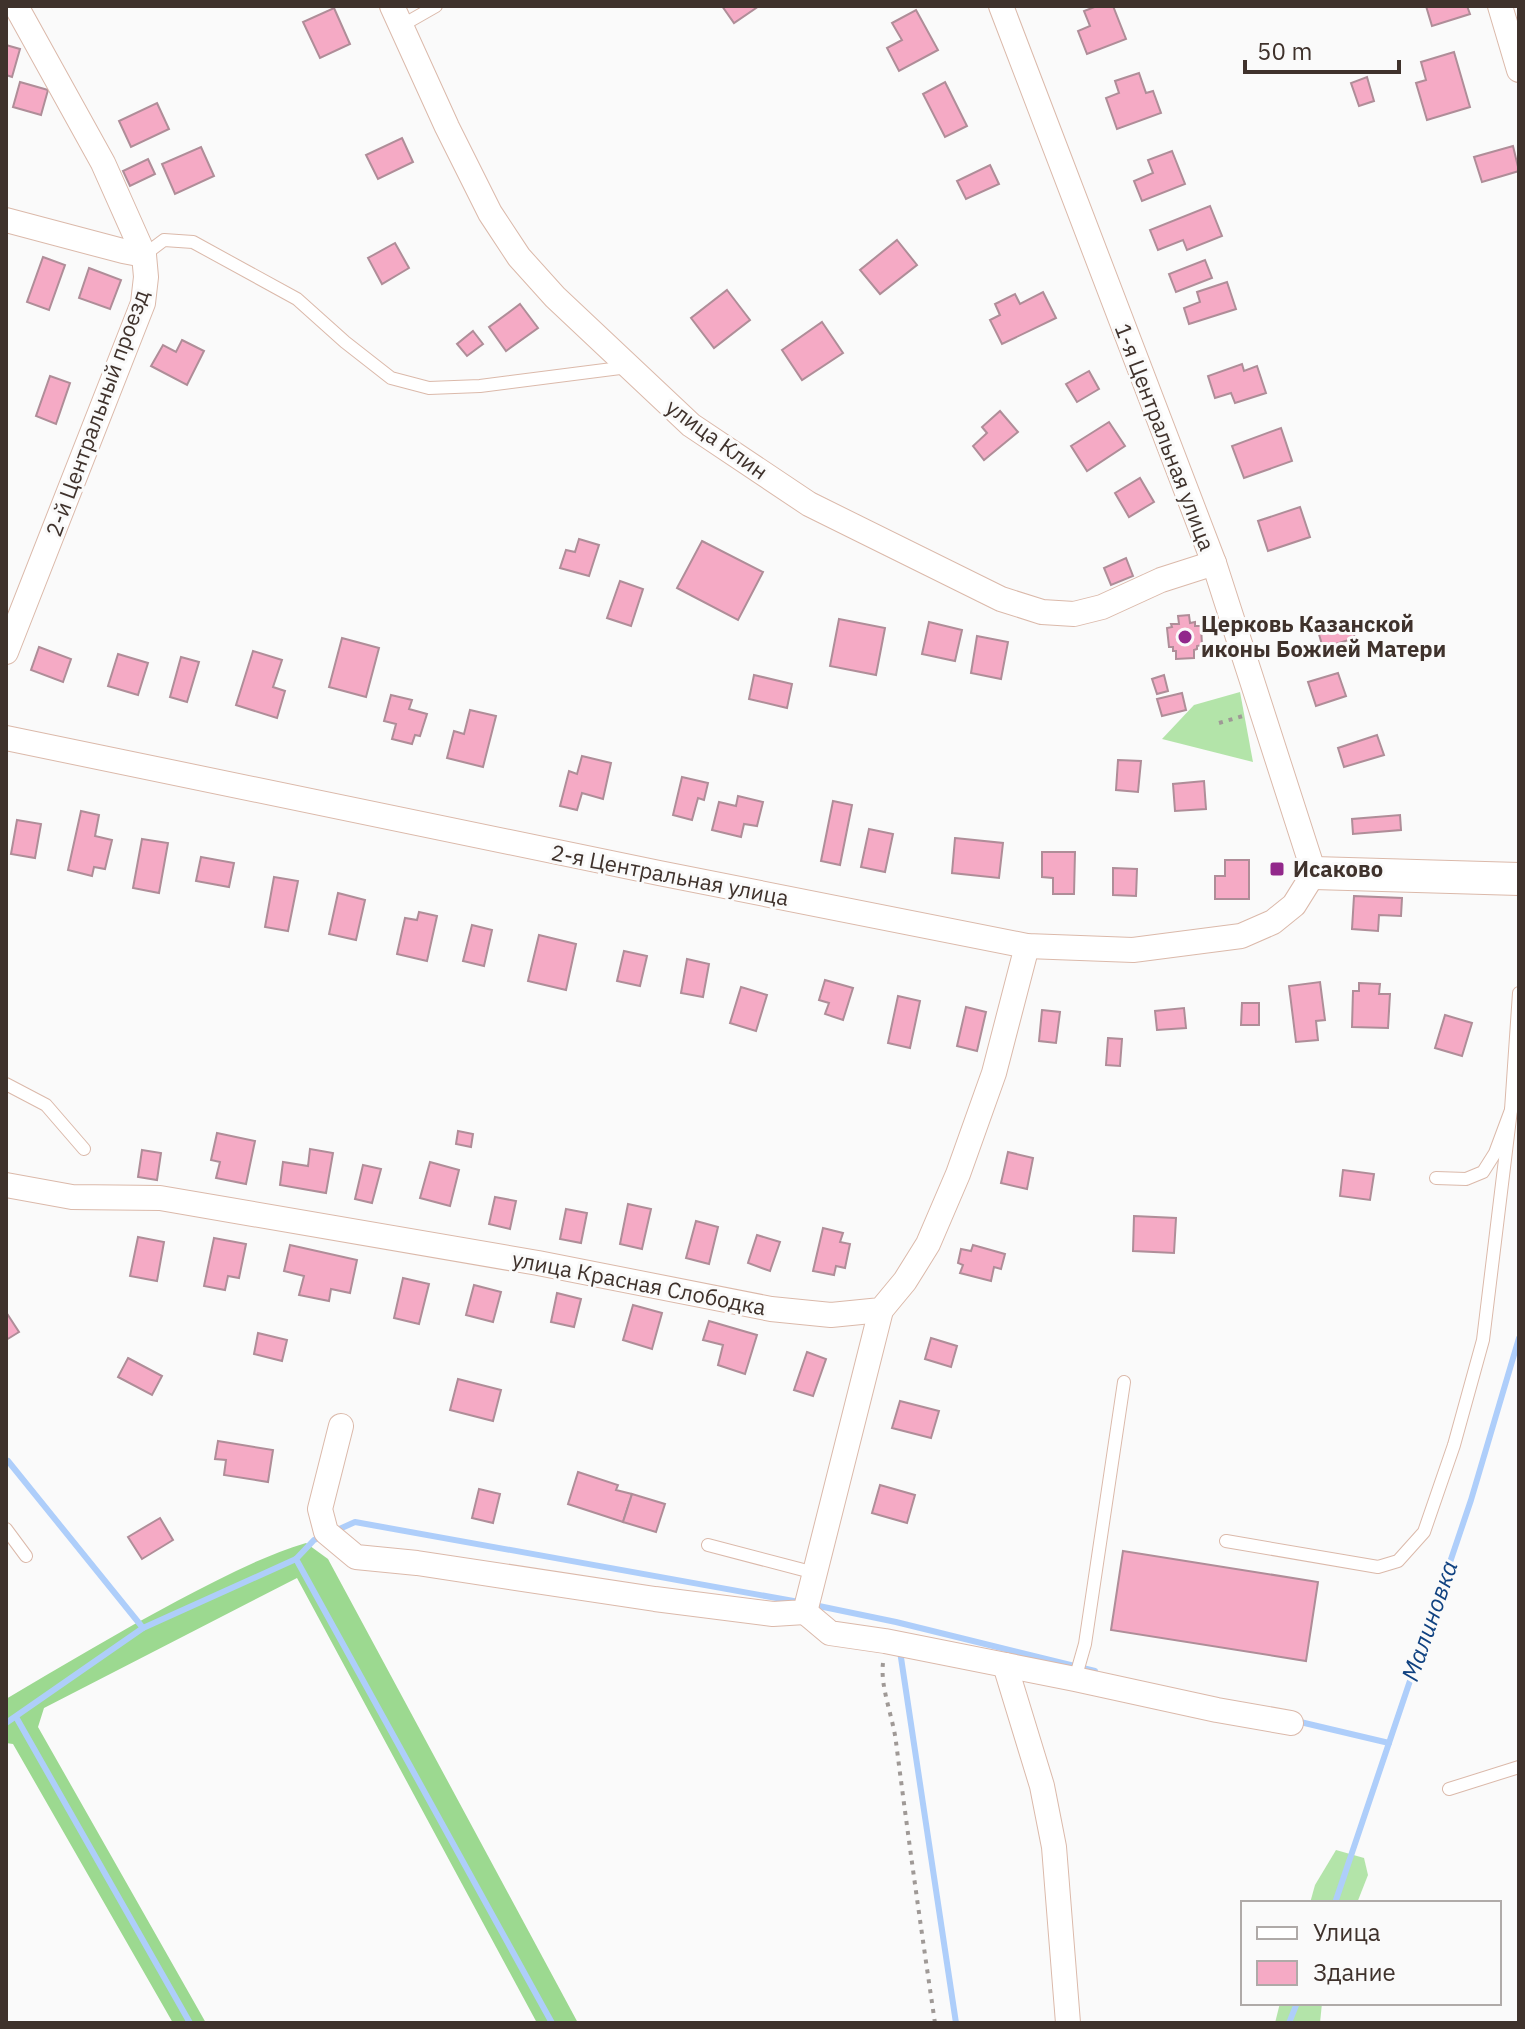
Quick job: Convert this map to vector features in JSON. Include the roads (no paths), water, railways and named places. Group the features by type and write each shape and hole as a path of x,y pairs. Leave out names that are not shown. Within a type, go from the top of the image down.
{"street":[{"name":"2-й Центральный проезд","path":"6,652 143,303 146,277 144,255 103,163 16,6"},
{"name":"1-я Центральная улица","path":"1001,6 1214,563 1314,873"},
{"path":"1500,6 1519,70"},
{"name":"улица Клин","path":"397,16 490,213 519,257 555,297 691,425 809,504 1001,599 1042,612 1074,614 1102,607 1161,580 1214,563"},
{"path":"6,220 144,255"},
{"name":"2-я Центральная улица","path":"6,738 1027,946 1133,950 1241,936 1273,922 1294,905 1314,873"},
{"path":"1314,873 1519,879"},
{"path":"805,1612 881,1310 905,1281 928,1244 958,1174 994,1073 1027,946"},
{"name":"улица Красная Слободка","path":"6,1185 72,1197 160,1198 538,1263 771,1309 831,1315 881,1310"},
{"path":"341,1426 320,1509 326,1532 356,1557 773,1614 805,1612 830,1633 885,1641 1291,1723"},
{"path":"1005,1665 1042,1786 1054,1847 1068,2023"}],"lane":[{"path":"397,16 436,6"},
{"path":"144,255 164,240 193,242 297,299 391,378 429,388 480,386 628,367"},
{"path":"1226,1541 1378,1567 1398,1561 1424,1532 1454,1445 1483,1340 1511,1110 1519,993"},
{"path":"6,1084 46,1105 84,1149"},
{"path":"1436,1178 1466,1179 1483,1172 1495,1153 1511,1110"},
{"path":"1075,1679 1085,1644 1124,1382"},
{"path":"6,1529 26,1556"},
{"path":"708,1545 815,1573"},
{"path":"1449,1789 1519,1767"}],"waterway":[{"name":"Малиновка","path":"1336,1901 1471,1500 1519,1338"},
{"path":"8,1461 143,1628"},
{"path":"335,1531 355,1522 799,1602"},
{"path":"6,1723 143,1628 296,1559 314,1540 324,1536"},
{"path":"296,1559 552,2023"},
{"path":"814,1605 1095,1671"},
{"path":"900,1651 956,2023"},
{"path":"16,1717 190,2023"},
{"path":"1296,1721 1389,1743"},
{"name":"Малиновка","path":"1289,2023 1296,2005"}],"place":[{"name":"Церковь Казанской иконы Божией Матери","path":"1185,637"},
{"name":"Исаково","path":"1277,869"}]}
